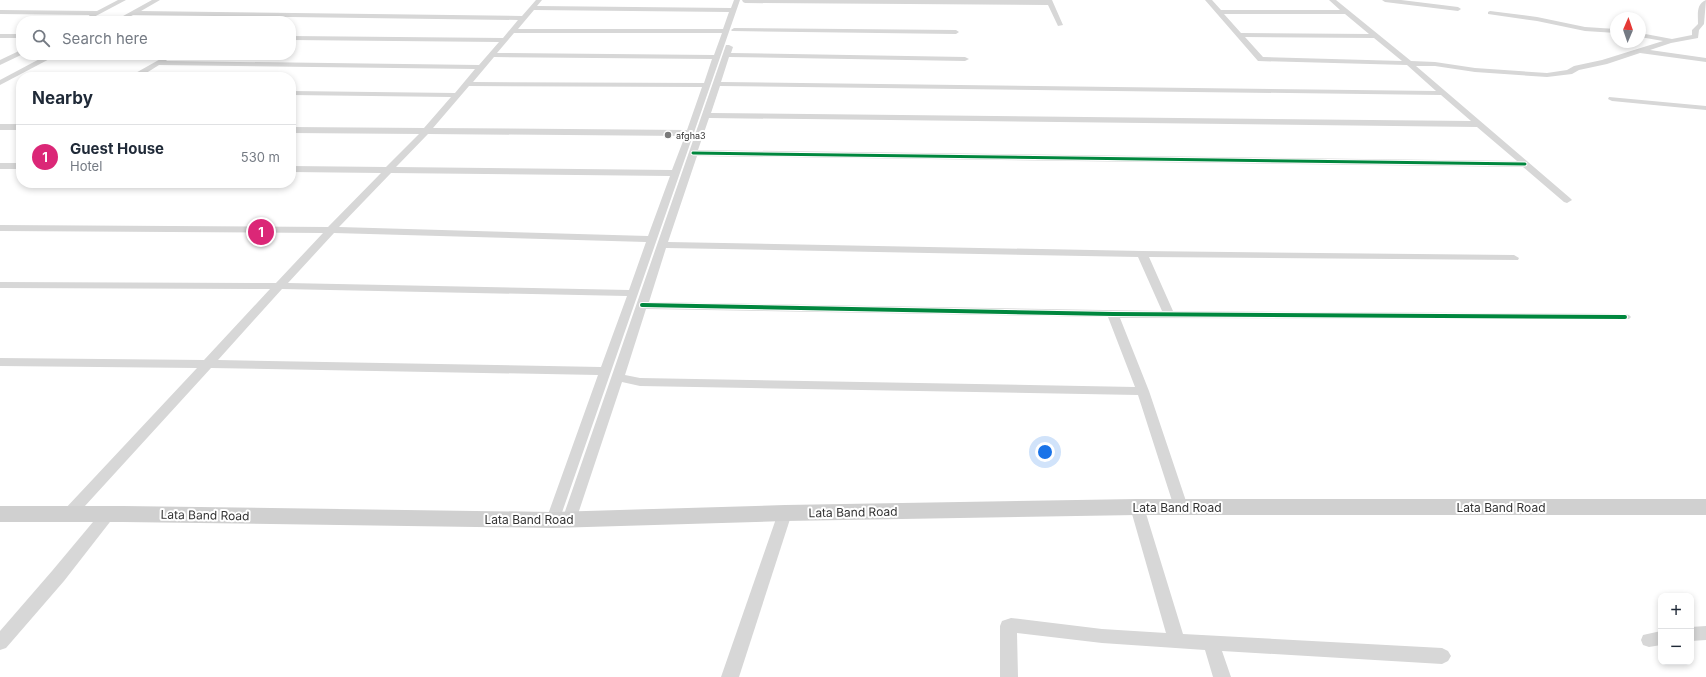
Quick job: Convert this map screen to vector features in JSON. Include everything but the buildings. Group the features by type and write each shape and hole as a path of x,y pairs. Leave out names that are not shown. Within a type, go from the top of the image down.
{"main road":[{"name":"Lata Band Road","path":"0,514 561,520 785,513 1137,507 1706,507"}],"street":[{"path":"93,16 123,0"},
{"path":"126,16 157,0"},
{"path":"1208,0 1258,57 1265,60 1435,64 1490,71 1547,75 1569,72 1577,68 1604,62 1670,41 1696,37 1695,30 1701,24 1701,8 1706,2"},
{"path":"1332,0 1410,64 1567,200"},
{"path":"1385,0 1458,9"},
{"path":"69,514 210,364 331,230 426,131 535,4 1050,2 1060,26"},
{"path":"561,520 612,374 634,293 652,239 690,133 712,84 740,3"},
{"path":"0,12 99,13"},
{"path":"1219,12 1346,12"},
{"path":"132,13 524,18"},
{"path":"1490,13 1537,19 1585,29 1610,31"},
{"path":"512,31 730,30 956,32"},
{"path":"1238,35 1376,36"},
{"path":"0,36 16,36"},
{"path":"1646,36 1670,41"},
{"path":"296,38 505,40"},
{"path":"1640,51 1706,60"},
{"path":"0,63 16,55"},
{"path":"491,55 965,59"},
{"path":"22,72 44,60"},
{"path":"143,72 162,60"},
{"path":"157,63 481,67"},
{"path":"0,84 16,75"},
{"path":"467,84 712,84 1443,93"},
{"path":"561,520 612,374 642,305 706,115 712,84"},
{"path":"296,93 457,95"},
{"path":"1612,99 1706,108"},
{"path":"706,115 1480,124"},
{"path":"0,127 16,127"},
{"path":"296,130 690,133"},
{"path":"693,153 1525,164"},
{"path":"0,166 16,166"},
{"path":"296,169 675,174"},
{"path":"668,195 680,194"},
{"path":"0,228 331,230 652,239"},
{"path":"662,244 1142,254 1514,258"},
{"path":"1142,254 1169,314"},
{"path":"0,285 280,286 634,293"},
{"path":"642,305 1113,314 1625,317"},
{"path":"1113,314 1143,391 1181,507"},
{"path":"0,362 210,364 612,374 640,382 1143,391"},
{"path":"1137,507 1177,641"},
{"path":"730,677 785,513"},
{"path":"0,643 58,576 108,514"},
{"path":"1009,677 1008,626 1011,625 1102,636 1442,656"},
{"path":"1694,634 1706,633"},
{"path":"1211,643 1222,677"}],"cycle path":[{"path":"693,153 1525,164"},
{"path":"642,305 1113,314 1625,317"}],"place":[{"name":"afgha3","path":"668,135"},
{"name":"Guest House","path":"261,232"}]}
